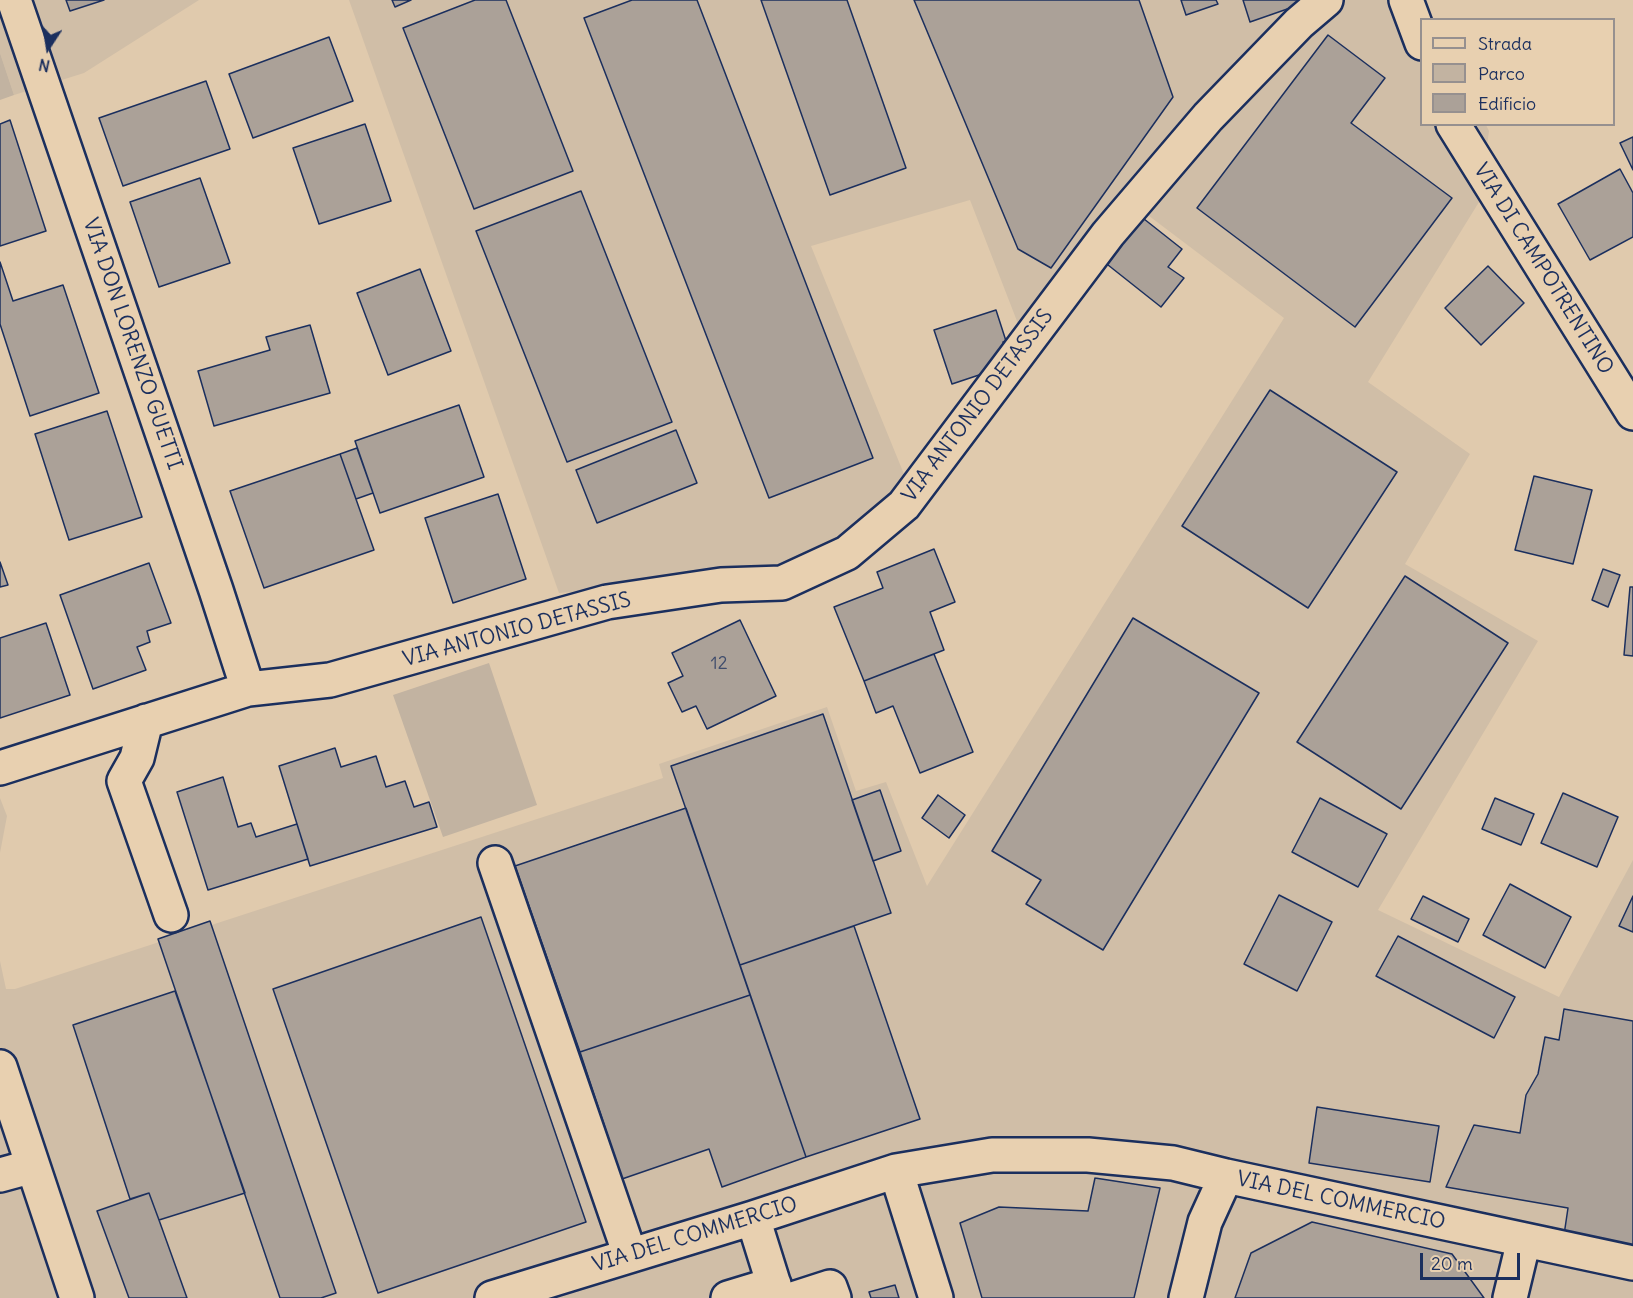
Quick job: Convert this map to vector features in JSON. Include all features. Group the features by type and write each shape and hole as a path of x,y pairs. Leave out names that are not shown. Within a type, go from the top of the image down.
{"street":[{"name":"VIA DON LORENZO GUETTI","path":"14,0 248,689"},
{"name":"VIA ANTONIO DETASSIS","path":"0,768 248,689 330,680 571,625 607,602 721,585 782,583 847,554 904,506 1108,234 1200,126 1299,23 1326,0"},
{"path":"1406,0 1420,38"},
{"name":"VIA DI CAMPOTRENTINO","path":"1454,126 1633,413"},
{"path":"146,721 137,758 124,781 171,915"},
{"path":"495,863 630,1255"},
{"path":"0,1067 77,1298"},
{"name":"VIA DEL COMMERCIO","path":"492,1298 896,1172 992,1155 1088,1155 1173,1163 1633,1263"},
{"path":"0,1175 33,1166"},
{"path":"896,1172 936,1298"},
{"name":"VIA DEL COMMERCIO","path":"1186,1298 1205,1222 1226,1176"},
{"path":"753,1218 783,1293"},
{"path":"1510,1298 1524,1240"},
{"path":"728,1298 830,1287 834,1298"}],"shaded area":[{"path":"0,0 199,0 84,73 14,95 0,53"},
{"path":"349,0 1415,0 1420,18 1420,126 1486,126 1489,131 1479,202 1368,382 1470,454 1405,564 1538,641 1378,910 1559,997 1633,860 1633,1298 0,1298 0,961 6,989 15,989 663,778 659,764 827,707 856,791 886,782 927,886 1284,318 1124,197 1022,334 970,200 811,246 908,484 842,546 764,575 559,593"},
{"path":"0,798 7,816 0,853"}],"green space":[{"path":"0,53 14,95 0,100"},
{"path":"489,663 537,805 443,837 393,695"}],"building":[{"path":"66,0 104,0 70,11"},
{"path":"392,0 411,0 395,7"},
{"path":"475,0 506,0 573,171 474,209 403,28"},
{"path":"632,0 697,0 873,458 769,498 584,18"},
{"path":"761,0 847,0 906,168 830,195"},
{"path":"914,0 1139,0 1173,97 1051,268 1018,249"},
{"path":"1181,0 1216,0 1218,4 1186,15"},
{"path":"1243,0 1313,0 1250,22"},
{"path":"1328,35 1385,78 1351,123 1452,198 1355,327 1197,208"},
{"path":"329,37 353,101 253,138 229,74"},
{"path":"206,81 230,149 123,186 99,118"},
{"path":"10,120 46,231 0,246 0,124"},
{"path":"365,124 391,201 319,224 293,148"},
{"path":"1633,137 1633,170 1620,143"},
{"path":"1620,169 1633,193 1633,237 1590,260 1558,204"},
{"path":"200,178 230,263 159,287 130,202"},
{"path":"581,191 672,422 567,462 476,231"},
{"path":"1139,215 1182,249 1168,267 1184,278 1161,307 1103,261"},
{"path":"0,262 13,301 63,285 99,393 30,416 0,324"},
{"path":"1488,266 1524,303 1481,345 1445,308"},
{"path":"420,269 451,351 388,375 357,293"},
{"path":"996,310 1006,341 1003,342 1009,360 997,369 952,384 934,330"},
{"path":"310,325 330,393 214,426 198,371 270,350 266,337"},
{"path":"1270,390 1397,472 1308,608 1182,526"},
{"path":"459,405 484,477 380,513 355,441"},
{"path":"107,411 142,517 69,540 35,434"},
{"path":"676,430 697,483 597,523 576,470"},
{"path":"357,448 373,493 356,499 340,454"},
{"path":"340,454 374,550 264,588 230,491"},
{"path":"1534,476 1592,490 1573,564 1515,550"},
{"path":"498,494 526,579 453,603 425,518"},
{"path":"934,549 955,602 930,612 944,650 864,681 834,607 883,588 877,572"},
{"path":"0,562 8,585 0,587"},
{"path":"149,563 171,623 147,631 150,642 137,647 146,670 93,689 60,595"},
{"path":"1603,569 1620,575 1608,607 1592,600"},
{"path":"1405,576 1508,643 1401,809 1297,742"},
{"path":"1630,587 1633,587 1633,656 1624,655"},
{"path":"1133,618 1259,693 1103,950 1026,904 1041,880 992,851"},
{"path":"740,620 776,696 707,729 696,706 682,712 668,683 683,676 672,653"},
{"path":"46,623 70,695 0,718 0,638"},
{"path":"934,654 973,752 920,773 893,706 876,713 864,681"},
{"path":"823,714 891,913 740,965 671,766"},
{"path":"335,748 341,767 376,756 386,787 405,781 414,807 429,802 437,827 310,866 279,766"},
{"path":"223,777 238,827 251,823 256,837 297,824 308,859 208,890 177,792"},
{"path":"880,790 901,851 873,861 852,800"},
{"path":"1563,793 1618,817 1597,867 1541,843"},
{"path":"938,795 965,815 949,838 922,818"},
{"path":"1320,798 1387,834 1358,887 1292,852"},
{"path":"1495,798 1534,814 1521,845 1482,829"},
{"path":"686,808 750,995 580,1052 515,866"},
{"path":"1510,884 1571,917 1545,968 1483,935"},
{"path":"1279,895 1332,922 1297,991 1244,964"},
{"path":"1423,896 1469,919 1458,942 1411,919"},
{"path":"1633,896 1633,932 1619,926"},
{"path":"481,917 586,1222 378,1293 273,989"},
{"path":"210,921 336,1293 321,1298 280,1298 158,939"},
{"path":"854,926 920,1119 806,1157 740,965"},
{"path":"1398,936 1515,997 1494,1038 1376,976"},
{"path":"175,991 245,1193 159,1220 149,1193 130,1199 73,1025"},
{"path":"750,995 806,1157 722,1187 709,1149 622,1179 580,1052"},
{"path":"1564,1009 1633,1021 1633,1247 1564,1235 1568,1208 1446,1187 1474,1125 1520,1133 1526,1095 1538,1074 1545,1037 1559,1040"},
{"path":"1317,1107 1439,1126 1430,1182 1309,1163"},
{"path":"1095,1178 1160,1188 1134,1298 982,1298 960,1223 999,1207 1088,1211"},
{"path":"149,1193 187,1298 129,1298 97,1211"},
{"path":"1312,1222 1452,1254 1484,1298 1235,1298 1251,1253"},
{"path":"895,1285 899,1298 871,1298 869,1292"}]}
